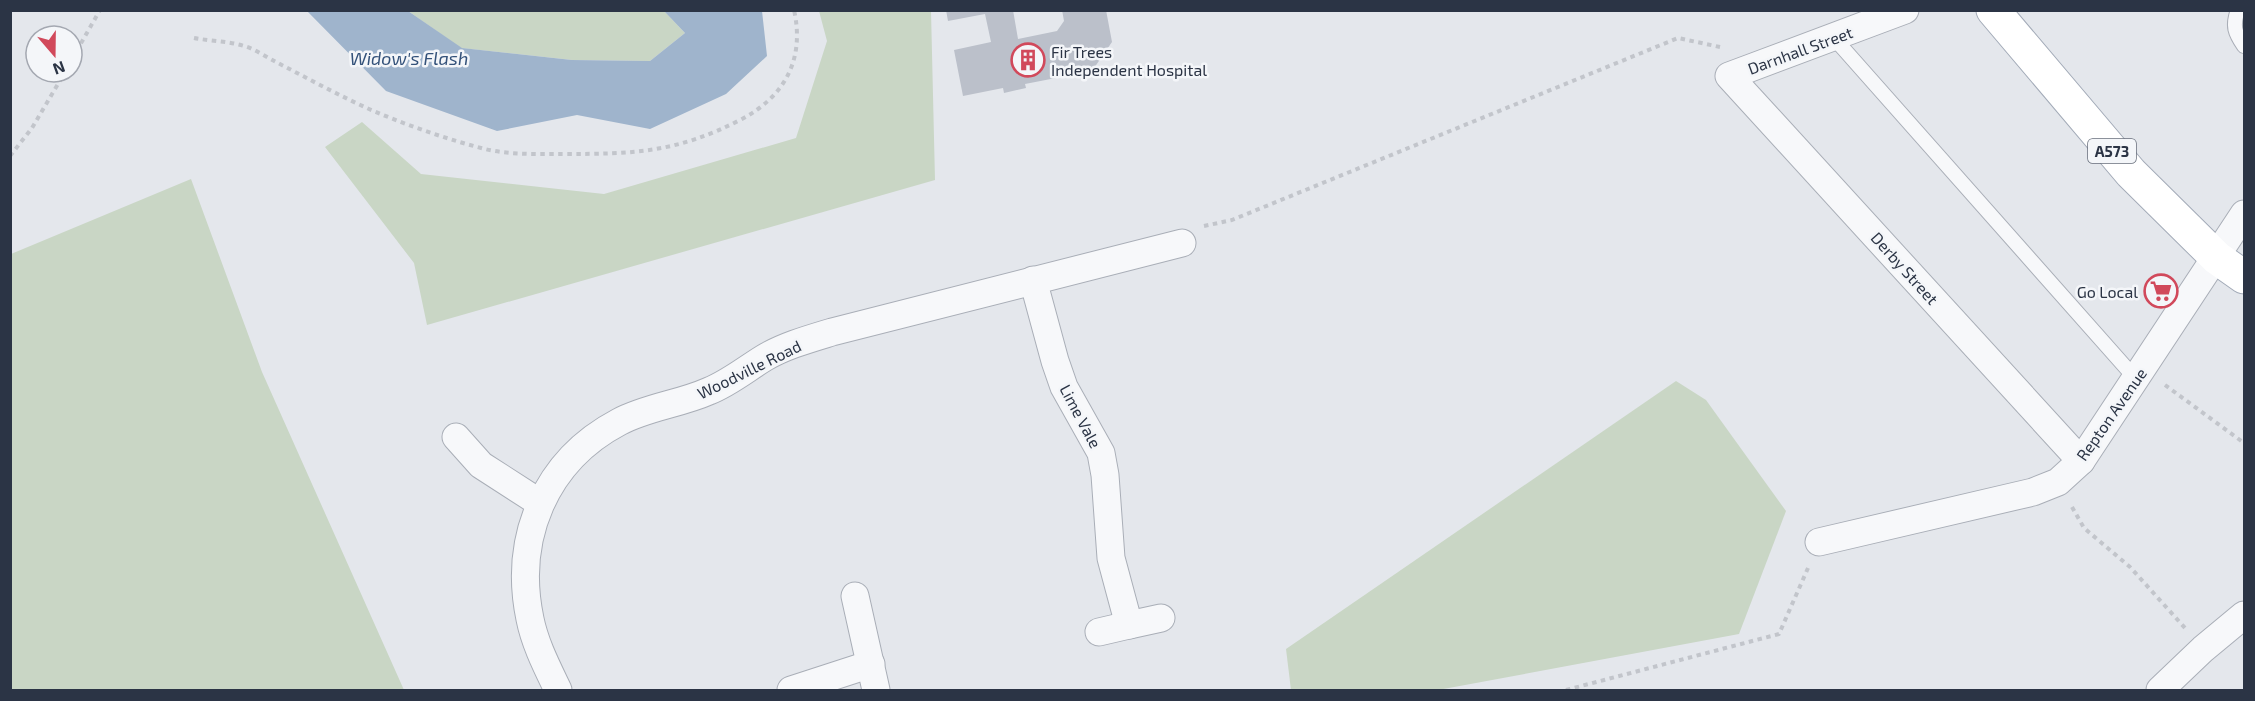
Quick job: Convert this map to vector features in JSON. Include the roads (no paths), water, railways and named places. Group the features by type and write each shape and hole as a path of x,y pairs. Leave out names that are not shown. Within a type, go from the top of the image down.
{"main road":[{"name":"A573","path":"1993,10 2131,173 2217,258 2244,277"}],"street":[{"name":"Darnhall Street","path":"1729,76 1905,10"},
{"name":"Derby Street","path":"1729,76 2081,460"},
{"name":"Repton Avenue","path":"1819,542 2033,492 2058,482 2081,460 2244,214"},
{"name":"Woodville Road","path":"558,690 537,642 526,596 527,548 540,503 551,484 581,448 599,434 641,412 708,392 766,357 832,332 1182,243"},
{"name":"Lime Vale","path":"1033,280 1064,387 1101,453 1105,475 1111,558 1129,625"},
{"path":"456,437 481,465 540,503"},
{"path":"855,596 876,690"},
{"path":"2160,690 2203,649 2244,615"},
{"path":"1100,632 1161,618"},
{"path":"791,690 871,664"}],"lane":[{"path":"2238,10 2233,24 2235,34 2244,46"},
{"path":"1834,38 2139,374"}],"water":[{"name":"Widow's Flash","path":"307,11 408,11 462,48 572,60 650,61 685,33 664,11 762,11 767,56 726,94 650,129 577,115 497,131 386,91"}],"place":[{"name":"Fir Trees Independent Hospital","path":"1028,60"},
{"name":"Go Local","path":"2161,291"}]}
